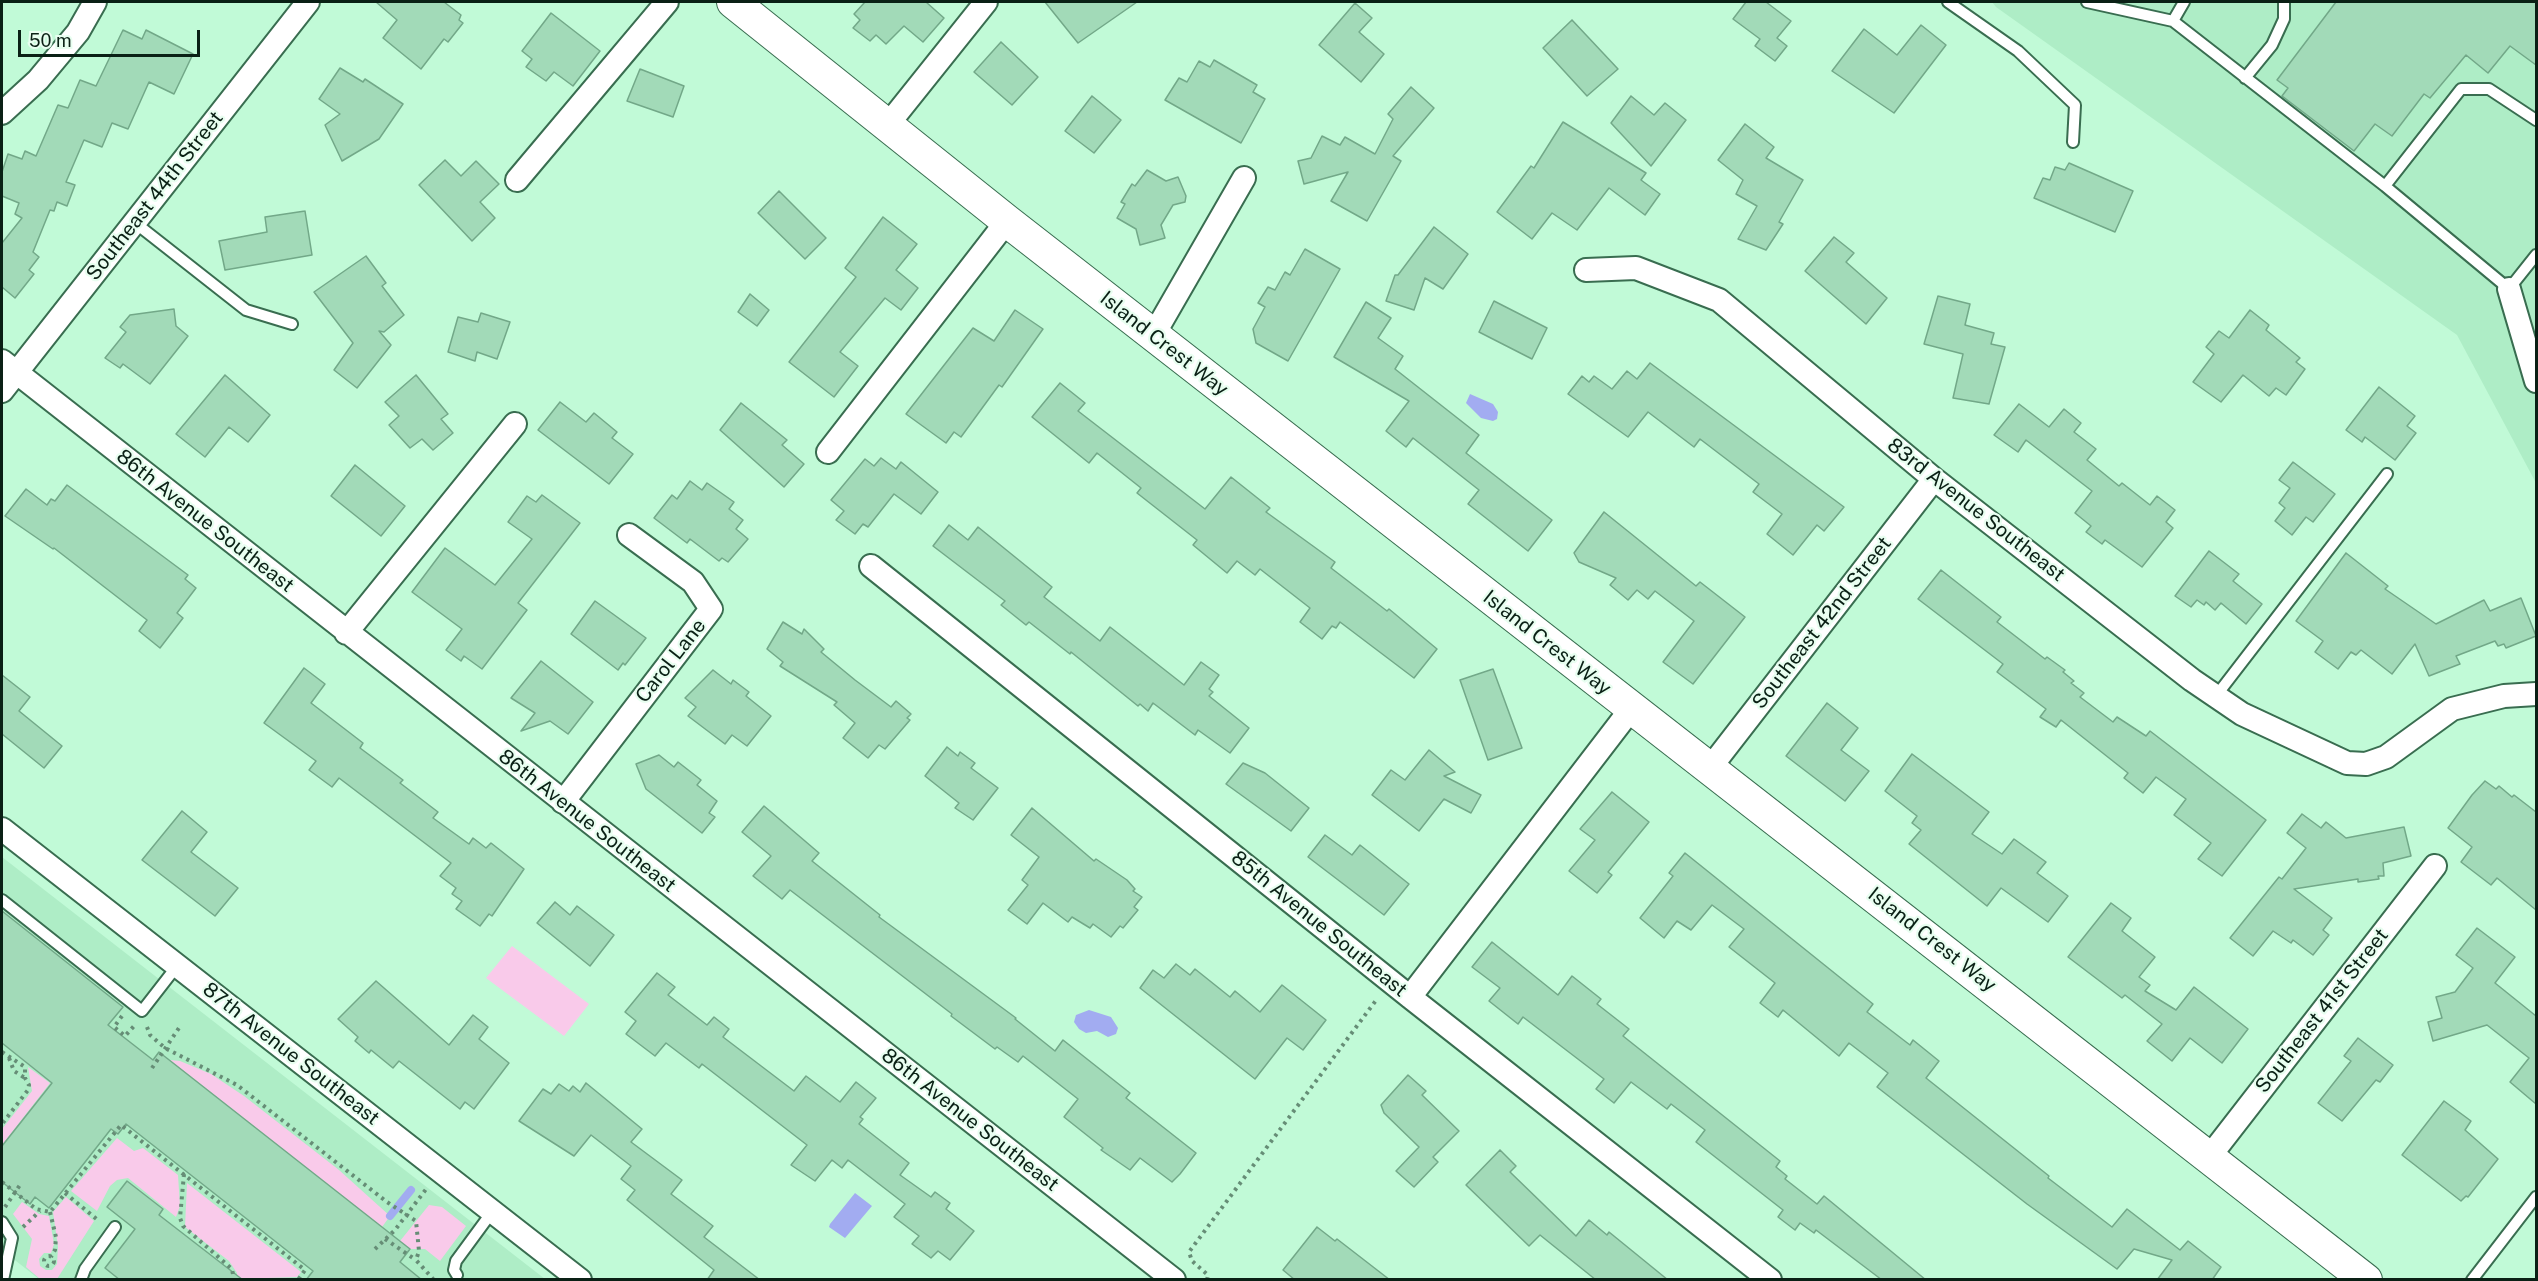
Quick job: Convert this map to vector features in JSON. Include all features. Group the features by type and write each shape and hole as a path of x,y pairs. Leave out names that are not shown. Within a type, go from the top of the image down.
{"main road":[{"name":"Island Crest Way","path":"733,2 886,127 2210,1156 2366,1280"}],"street":[{"path":"2,113 45,72 78,32 95,2"},
{"name":"Southeast 44th Street","path":"2,391 8,367 134,222 308,2"},
{"path":"517,180 667,2"},
{"path":"886,127 986,2"},
{"path":"1154,336 1245,178"},
{"path":"828,453 1007,221"},
{"name":"83rd Avenue Southeast","path":"1586,270 1636,268 1719,300 1934,479 2216,696 2242,714 2347,763 2366,764 2386,757 2452,709 2504,696 2536,694"},
{"path":"2509,289 2536,381"},
{"name":"86th Avenue Southeast","path":"8,367 1167,1277"},
{"path":"346,633 515,424"},
{"name":"Southeast 42nd Street","path":"1710,768 1934,479"},
{"name":"Carol Lane","path":"563,802 711,609 693,582 629,535"},
{"name":"85th Avenue Southeast","path":"871,566 1410,997 1770,1280"},
{"path":"1410,997 1631,708"},
{"name":"87th Avenue Southeast","path":"2,829 580,1280"},
{"name":"Southeast 41st Street","path":"2210,1156 2435,866"}],"lane":[{"path":"1948,2 2018,51 2075,105 2073,142"},
{"path":"2087,2 2173,21 2385,186 2509,289 2536,255"},
{"path":"2173,21 2184,2"},
{"path":"2245,78 2272,45 2284,19 2284,2"},
{"path":"2385,186 2461,89 2489,89 2536,120"},
{"path":"134,222 246,310 292,324"},
{"path":"2216,696 2387,474"},
{"path":"2,900 142,1011 177,966"},
{"path":"2472,1280 2536,1197"},
{"path":"457,1275 454,1270 456,1261 492,1212"},
{"path":"2,1222 12,1238 3,1280"},
{"path":"81,1280 85,1269 116,1227"}],"path":[{"path":"1207,1280 1208,1275 1192,1261 1189,1252 1390,981"},
{"path":"142,1011 150,1035 165,1048 237,1085 387,1202 416,1221 419,1251 416,1260"},
{"path":"121,1032 114,1027 117,1019 124,1013"},
{"path":"152,1068 179,1028"},
{"path":"2,1052 9,1058 14,1071 29,1083 28,1090 2,1124"},
{"path":"9,1058 18,1059 25,1066 25,1078"},
{"path":"51,1257 56,1250 56,1237 50,1212 52,1206 65,1193 119,1123 305,1270 298,1280"},
{"path":"375,1249 407,1214 440,1171"},
{"path":"184,1173 180,1218 183,1226 232,1269 234,1280"},
{"path":"2,1182 40,1211 50,1212"},
{"path":"2,1211 20,1185"},
{"path":"65,1193 99,1221"},
{"path":"24,1226 40,1211"},
{"path":"385,1239 416,1260 434,1280"}],"shaded area":[{"path":"1992,2 2536,2 2536,483 2457,335"},
{"path":"2,857 545,1279 39,1279 2,1250"},
{"path":"512,946 589,1004 564,1036 486,978"},
{"path":"170,1060 180,1061 211,1074 244,1096 339,1170 390,1216 382,1227"},
{"path":"28,1067 50,1083 2,1145 2,1129 32,1091"},
{"path":"117,1138 134,1151 143,1148 178,1175 180,1206 176,1217 128,1178 117,1180 110,1186 97,1211 71,1191"},
{"path":"187,1183 301,1272 297,1277 237,1279 237,1273 229,1261 185,1227"},
{"path":"66,1197 94,1221 57,1279 40,1279 26,1267 32,1239 13,1214 22,1202 39,1214 49,1216 54,1244 51,1253 44,1253 39,1259 40,1266 46,1270 52,1270 57,1264 58,1247 53,1212"},
{"path":"429,1205 442,1207 466,1226 440,1261 425,1249 410,1249 400,1241"}],"water":[{"path":"1470,394 1493,404 1498,412 1497,419 1493,421 1481,418 1466,403"},
{"path":"1089,1010 1111,1017 1118,1028 1116,1034 1108,1037 1097,1031 1086,1033 1079,1029 1074,1022 1076,1015"},
{"path":"855,1193 872,1206 845,1238 829,1227"}],"building":[{"path":"376,2 444,2 461,15 459,20 463,23 448,42 444,39 421,69 383,38 397,20"},
{"path":"865,2 926,2 944,18 923,42 904,26 886,44 876,35 870,41 853,28 860,20 854,14"},
{"path":"1045,2 1137,2 1078,43"},
{"path":"1746,2 1766,2 1791,21 1777,38 1787,46 1775,61 1755,46 1760,39 1733,19"},
{"path":"2336,2 2536,2 2536,65 2510,46 2488,73 2466,55 2430,98 2424,94 2392,136 2375,124 2354,151 2282,96 2288,88 2277,80"},
{"path":"1355,3 1372,18 1359,32 1384,54 1361,82 1319,45"},
{"path":"551,13 600,51 573,86 554,72 546,81 526,67 532,59 522,51"},
{"path":"1572,20 1618,69 1587,96 1543,48"},
{"path":"1921,25 1946,45 1894,113 1832,71 1864,29 1897,55"},
{"path":"123,30 142,39 146,30 193,54 174,94 149,82 128,129 112,123 102,147 84,140 66,182 75,185 67,206 57,202 54,211 50,210 33,252 39,257 29,270 34,274 15,298 2,287 2,243 22,218 15,214 19,203 2,196 2,172 8,154 22,159 25,151 36,156 58,105 68,108 80,80 96,86"},
{"path":"1001,42 1038,77 1012,105 974,72"},
{"path":"1214,60 1257,85 1253,92 1265,99 1241,143 1165,100 1179,78 1187,82 1199,61 1210,67"},
{"path":"340,68 363,82 365,79 403,104 379,139 342,161 325,125 340,114 319,99"},
{"path":"640,69 684,86 673,117 627,101"},
{"path":"1411,87 1434,108 1393,156 1401,161 1367,221 1331,201 1348,172 1304,184 1298,161 1311,158 1322,136 1340,145 1345,137 1375,154 1393,119 1388,114"},
{"path":"1092,96 1121,120 1094,153 1065,131"},
{"path":"1631,96 1654,115 1665,103 1686,120 1651,166 1611,123"},
{"path":"1563,122 1646,173 1641,180 1660,194 1645,215 1609,188 1577,230 1552,213 1532,239 1497,212 1531,166 1534,168"},
{"path":"1745,124 1774,147 1766,158 1803,180 1779,222 1783,224 1766,250 1738,239 1757,206 1736,194 1743,180 1718,160"},
{"path":"445,160 461,176 476,161 499,184 480,202 495,218 472,241 419,185"},
{"path":"2069,163 2133,191 2115,232 2034,198 2043,178 2050,180 2055,167 2065,170"},
{"path":"1147,170 1166,181 1178,177 1186,196 1185,202 1173,205 1161,225 1165,238 1140,245 1136,229 1117,218 1125,204 1121,202 1132,184 1135,186"},
{"path":"779,191 826,238 805,259 758,213"},
{"path":"305,211 312,255 225,270 219,241 267,232 265,217"},
{"path":"883,217 917,244 896,270 918,288 901,310 885,298 840,352 858,366 834,397 789,362 856,277 845,268"},
{"path":"1434,227 1468,254 1443,289 1425,278 1414,310 1386,301 1395,275 1398,275"},
{"path":"1834,237 1854,253 1846,262 1887,298 1866,324 1805,271"},
{"path":"1305,249 1340,269 1288,361 1256,343 1253,329 1265,307 1258,303 1268,287 1275,290 1285,272 1290,275"},
{"path":"366,256 386,283 382,286 404,315 384,332 379,331 391,345 357,388 334,370 353,343 314,292"},
{"path":"750,294 769,310 757,326 738,312"},
{"path":"1938,296 1970,304 1965,325 1994,333 1991,344 2005,347 1989,404 1953,398 1963,354 1924,344"},
{"path":"1494,301 1547,328 1532,359 1479,332"},
{"path":"1366,302 1391,318 1378,338 1403,356 1395,369 1479,435 1466,453 1552,520 1528,551 1468,504 1479,490 1413,438 1406,447 1386,431 1409,401 1334,357"},
{"path":"174,309 176,326 188,336 150,384 123,364 120,368 105,358 126,332 120,327 130,315"},
{"path":"1015,310 1043,329 1002,387 999,385 961,437 954,432 946,443 906,414 973,328 994,341"},
{"path":"2250,310 2269,325 2266,330 2300,358 2296,362 2305,369 2286,395 2276,388 2269,396 2243,375 2221,402 2193,382 2214,354 2206,347 2219,331 2229,338"},
{"path":"481,313 510,322 497,359 477,352 475,361 448,352 458,317 478,322"},
{"path":"1650,363 1844,507 1824,531 1817,525 1793,555 1767,534 1782,514 1753,492 1759,484 1700,439 1694,447 1648,412 1628,437 1568,394 1582,376 1589,382 1594,376 1612,389 1627,371 1637,379"},
{"path":"225,375 270,415 248,442 229,427 205,457 176,434"},
{"path":"416,375 448,414 441,419 453,433 433,450 422,439 410,448 389,425 399,416 385,402"},
{"path":"1060,383 1085,403 1078,411 1205,509 1231,477 1270,508 1266,512 1335,562 1331,568 1387,611 1389,609 1437,649 1414,678 1340,622 1336,628 1332,626 1322,639 1300,622 1310,608 1260,569 1255,575 1237,561 1227,573 1193,545 1197,540 1137,493 1141,488 1097,453 1089,463 1032,417"},
{"path":"2379,387 2415,416 2407,426 2416,433 2395,460 2365,437 2362,442 2346,430"},
{"path":"560,402 586,422 594,413 617,432 612,438 633,454 609,484 538,430"},
{"path":"741,403 787,440 782,445 804,464 784,487 720,430"},
{"path":"2019,404 2049,427 2064,409 2081,423 2074,432 2096,449 2087,460 2119,486 2122,483 2150,505 2157,496 2175,510 2166,522 2173,528 2142,567 2105,540 2102,544 2086,532 2091,526 2075,513 2092,491 2026,440 2018,452 1994,435"},
{"path":"881,458 896,469 901,462 938,492 921,514 894,494 868,527 863,524 855,534 836,520 844,511 831,500 865,459 874,466"},
{"path":"2293,462 2335,494 2313,522 2306,517 2292,535 2275,521 2285,508 2279,503 2290,488 2279,480"},
{"path":"355,465 405,506 381,536 331,496"},
{"path":"690,481 702,490 707,483 734,502 729,509 743,520 736,529 748,539 728,562 722,558 719,561 690,539 687,543 654,518 672,495 677,499"},
{"path":"67,485 188,575 185,579 196,588 177,613 183,618 160,648 139,631 147,620 54,548 5,516 26,489 47,505 51,499 55,501"},
{"path":"542,495 580,523 518,603 527,610 482,669 464,656 461,661 446,650 462,629 412,592 445,548 495,585 532,539 508,522 527,496 536,502"},
{"path":"1604,512 1696,586 1700,582 1745,617 1693,684 1663,662 1694,621 1655,591 1648,599 1637,590 1628,600 1610,585 1616,578 1579,562 1574,553"},
{"path":"949,525 968,540 978,527 1052,587 1044,597 1100,641 1110,627 1184,685 1201,662 1219,675 1209,689 1213,692 1209,696 1249,728 1230,753 1198,730 1195,735 1153,703 1148,711 1140,704 1138,706 1071,652 1070,654 1029,622 1026,625 1001,605 1005,601 933,546"},
{"path":"2209,551 2239,574 2233,581 2262,604 2246,624 2221,603 2215,610 2206,602 2204,605 2197,600 2191,607 2175,596"},
{"path":"2346,553 2388,586 2385,589 2436,624 2484,600 2490,611 2521,598 2536,636 2506,648 2504,644 2498,646 2495,641 2456,656 2460,664 2429,676 2415,644 2392,674 2361,650 2356,655 2351,652 2338,669 2315,652 2323,641 2296,621"},
{"path":"1941,570 2001,617 1997,622 2045,659 2047,657 2065,670 2063,672 2074,681 2071,683 2084,693 2080,697 2113,722 2117,717 2146,736 2150,731 2266,820 2222,876 2198,859 2211,843 2174,815 2186,799 2156,777 2143,793 2124,778 2128,773 2061,720 2056,727 2040,717 2046,709 1997,672 2003,664 1918,599"},
{"path":"595,601 646,638 625,665 623,663 618,670 571,634"},
{"path":"783,622 802,634 804,629 824,649 821,652 855,680 891,707 896,701 911,714 907,718 910,720 885,749 879,745 868,758 843,738 855,723 834,705 837,702 780,666 783,662 767,649"},
{"path":"541,661 593,702 568,734 550,721 521,731 535,713 511,698"},
{"path":"304,668 325,684 311,703 363,743 360,748 403,780 400,783 438,812 433,818 469,844 473,838 486,848 491,843 524,869 492,916 489,914 480,926 456,909 462,901 452,894 456,888 440,876 451,863 339,778 332,787 309,770 316,761 264,723"},
{"path":"1493,669 1522,748 1488,760 1460,680"},
{"path":"713,670 731,684 733,680 749,692 746,696 771,716 747,746 732,735 725,744 688,716 696,707 685,698"},
{"path":"2,675 30,697 19,711 62,746 44,768 2,734"},
{"path":"1827,703 1858,728 1841,750 1869,771 1845,801 1786,756"},
{"path":"947,747 958,756 960,752 975,763 971,768 998,788 973,820 955,808 959,803 925,776"},
{"path":"1429,750 1455,772 1444,776 1481,795 1471,813 1444,799 1419,831 1372,795 1391,770 1405,780"},
{"path":"1912,754 1989,812 1972,834 2002,854 2014,839 2046,862 2037,873 2068,896 2048,922 2001,888 1987,906 1909,844 1921,830 1912,823 1917,816 1885,791"},
{"path":"659,755 674,767 678,762 701,780 697,785 717,801 709,813 715,817 702,833 646,789 636,764"},
{"path":"1243,763 1265,773 1309,808 1291,831 1226,784"},
{"path":"2485,781 2496,789 2499,786 2512,797 2514,795 2536,812 2536,910 2497,878 2491,885 2461,862 2472,847 2448,828"},
{"path":"1612,792 1649,822 1608,872 1612,875 1597,893 1569,871 1595,840 1580,829"},
{"path":"764,806 819,853 812,861 880,915 879,917 1016,1018 1055,1051 1063,1040 1130,1093 1126,1098 1196,1153 1180,1174 1172,1182 1140,1158 1130,1170 1101,1150 1103,1148 1064,1117 1078,1099 1023,1056 1018,1062 997,1047 995,1049 790,890 782,899 753,876 771,856 742,832"},
{"path":"1032,808 1094,861 1096,859 1127,880 1135,889 1133,891 1142,897 1134,907 1138,910 1123,928 1120,926 1111,937 1093,924 1090,928 1072,917 1068,922 1043,903 1027,924 1008,910 1028,885 1022,880 1039,857 1011,835"},
{"path":"182,811 207,832 191,852 238,888 215,916 142,860"},
{"path":"2302,814 2321,828 2326,822 2346,838 2404,827 2411,856 2383,863 2384,876 2378,876 2379,879 2358,882 2358,879 2294,889 2332,918 2323,930 2329,935 2313,955 2293,940 2291,943 2273,931 2253,956 2230,938 2279,877 2282,879 2306,848 2287,833"},
{"path":"1325,835 1352,855 1360,845 1409,884 1384,915 1308,857"},
{"path":"1685,853 1873,1004 1867,1012 1910,1045 1913,1040 1939,1061 1926,1078 2049,1176 2048,1178 2112,1227 2127,1209 2180,1250 2188,1241 2221,1267 2212,1280 2157,1280 2172,1260 2134,1249 2117,1269 2027,1204 1877,1087 1888,1073 1849,1043 1839,1056 1783,1010 1778,1017 1760,1003 1775,983 1729,947 1744,929 1712,905 1691,930 1677,921 1664,938 1640,918 1673,876 1669,873"},
{"path":"555,902 570,915 577,906 614,935 590,966 537,923"},
{"path":"2111,903 2131,918 2122,931 2155,957 2139,977 2150,985 2145,991 2176,1010 2194,987 2248,1029 2222,1063 2190,1038 2172,1061 2147,1041 2162,1024 2125,995 2122,998 2068,957"},
{"path":"2,911 123,1007 108,1025 153,1060 159,1052 410,1249 400,1262 422,1280 306,1280 313,1271 126,1124 118,1134 111,1129 49,1208 35,1197 30,1204 2,1182 2,1146 52,1083 2,1043"},
{"path":"2477,928 2515,957 2495,983 2536,1016 2536,1104 2510,1082 2529,1058 2487,1025 2433,1041 2428,1022 2442,1018 2436,997 2455,992 2473,968 2456,955"},
{"path":"1492,942 1558,995 1572,976 1601,999 1597,1004 1629,1029 1623,1036 1780,1161 1776,1167 1787,1176 1785,1179 1817,1204 1824,1196 1926,1280 1882,1280 1816,1230 1814,1233 1800,1223 1795,1230 1778,1217 1783,1210 1696,1142 1705,1130 1671,1104 1667,1109 1631,1082 1614,1103 1596,1089 1604,1079 1523,1017 1518,1024 1489,1001 1500,988 1472,967"},
{"path":"1176,964 1190,975 1195,969 1230,997 1235,991 1260,1012 1282,985 1326,1020 1303,1050 1287,1038 1255,1079 1140,988 1153,970 1164,978"},
{"path":"657,973 675,987 668,995 707,1025 714,1017 729,1029 723,1037 794,1091 806,1076 840,1102 856,1082 876,1098 860,1117 863,1119 859,1124 909,1163 900,1175 931,1197 935,1192 950,1203 946,1209 974,1231 950,1260 938,1251 931,1258 912,1244 919,1236 894,1217 905,1204 848,1160 842,1168 832,1160 815,1181 791,1165 807,1145 702,1064 699,1068 666,1043 655,1056 626,1034 636,1021 625,1012"},
{"path":"376,981 449,1045 473,1015 488,1027 479,1039 509,1063 474,1109 465,1102 460,1109 399,1061 393,1068 371,1050 369,1053 355,1041 358,1037 338,1019"},
{"path":"2358,1038 2393,1065 2380,1082 2376,1080 2342,1121 2318,1103 2351,1061 2344,1056"},
{"path":"1408,1075 1426,1091 1422,1095 1459,1131 1433,1157 1438,1162 1414,1187 1396,1171 1419,1147 1384,1113 1381,1105"},
{"path":"586,1083 642,1129 631,1142 682,1180 671,1194 713,1226 704,1237 760,1280 707,1280 714,1270 627,1200 635,1190 621,1179 631,1166 591,1135 574,1156 519,1121 543,1089 551,1094 559,1084 569,1091 573,1086 580,1092"},
{"path":"2444,1101 2471,1121 2465,1130 2498,1159 2468,1197 2466,1196 2461,1201 2402,1155"},
{"path":"1500,1150 1516,1166 1510,1172 1576,1236 1589,1220 1607,1235 1609,1232 1668,1280 1596,1280 1540,1235 1529,1246 1466,1185"},
{"path":"127,1181 163,1209 159,1215 243,1280 120,1280 105,1268 135,1229 107,1207"},
{"path":"1317,1227 1335,1241 1337,1239 1390,1280 1295,1280 1283,1270"}],"waterway":[{"path":"390,1216 411,1190"}]}
